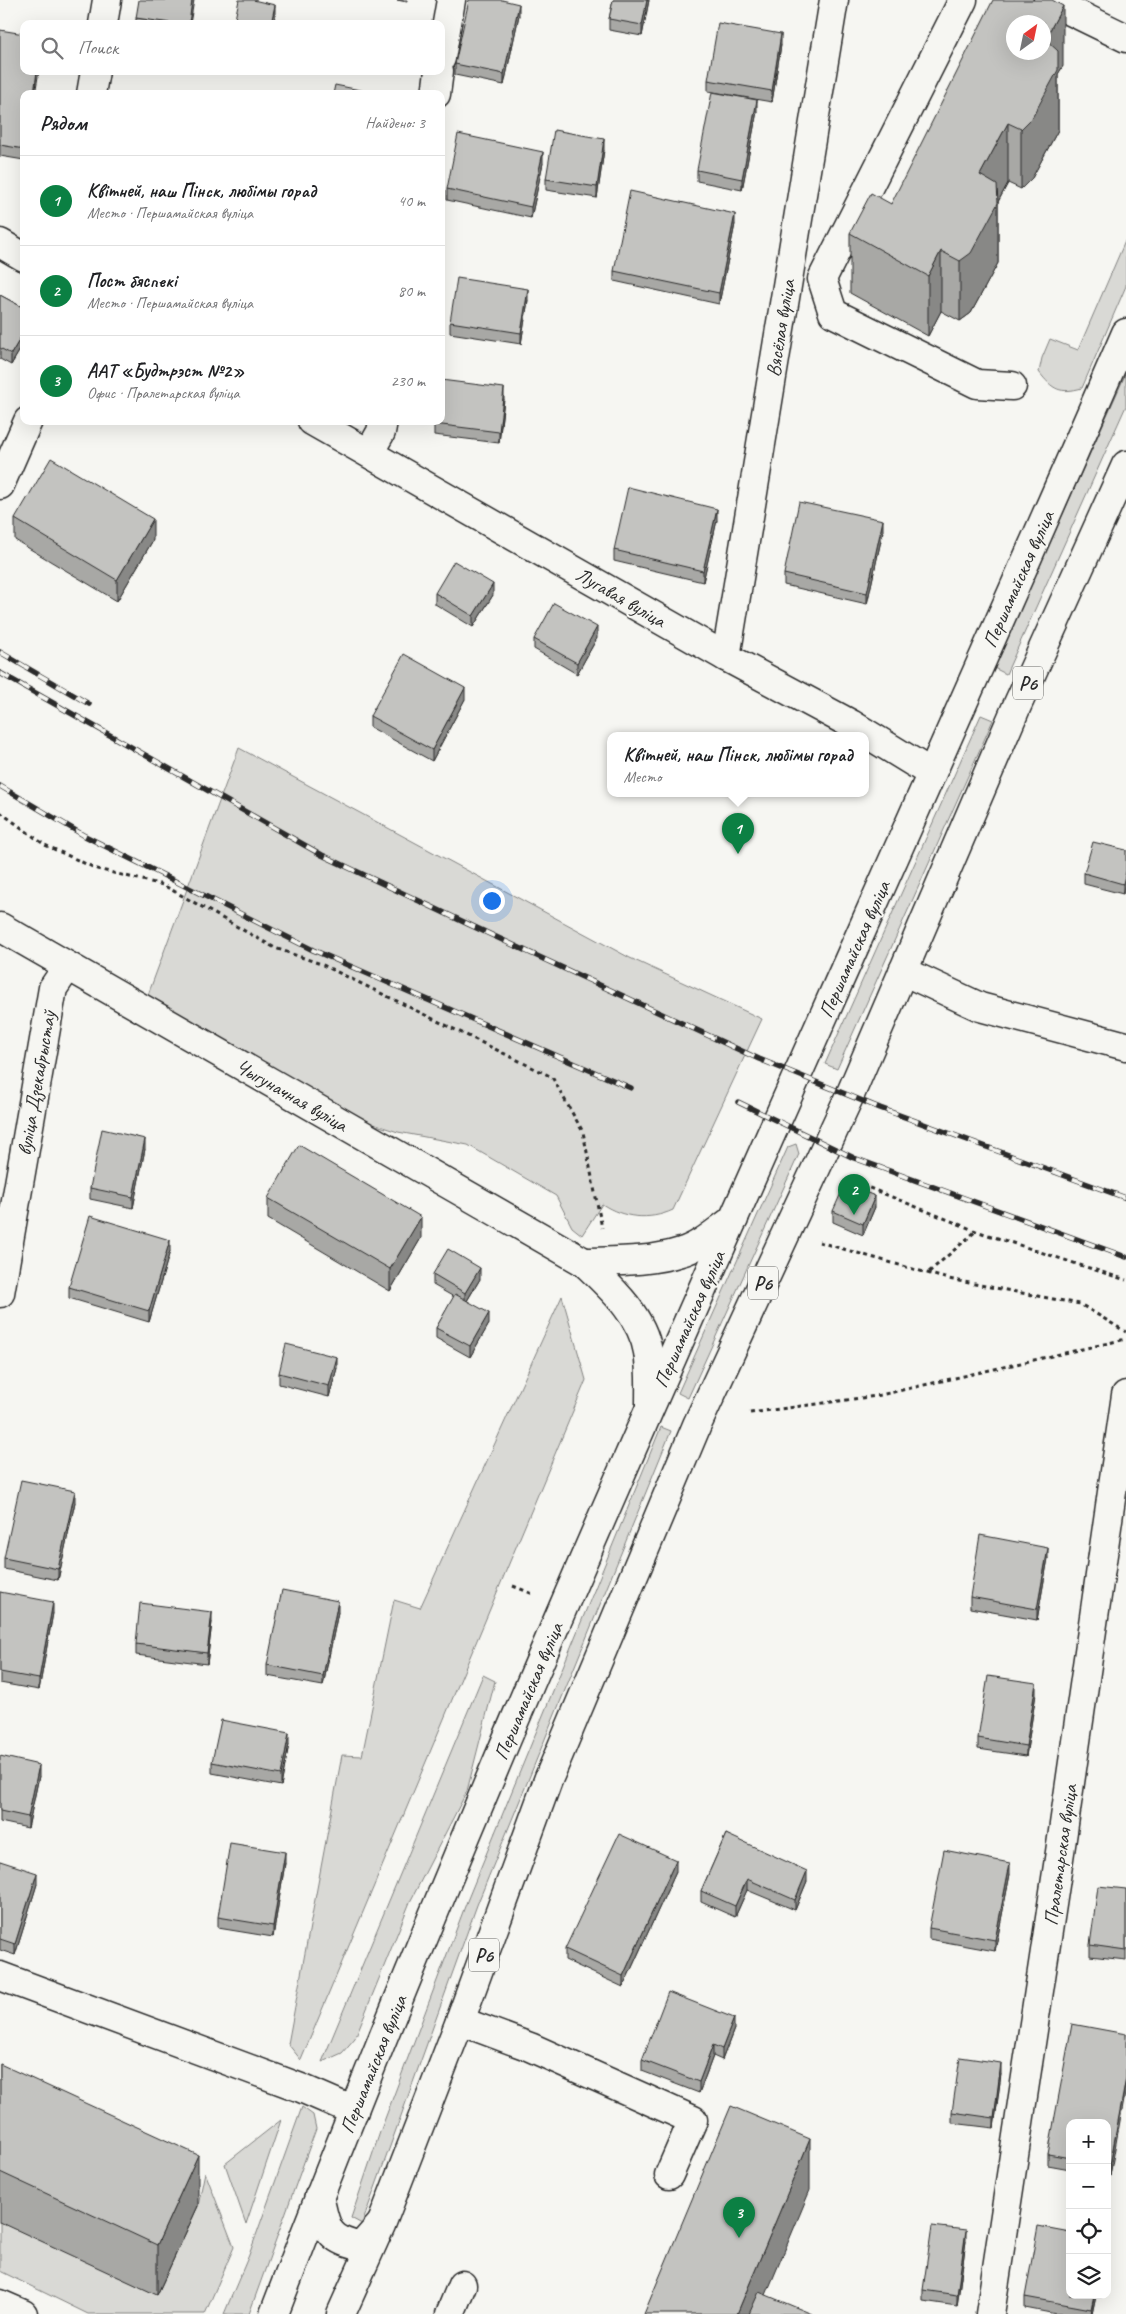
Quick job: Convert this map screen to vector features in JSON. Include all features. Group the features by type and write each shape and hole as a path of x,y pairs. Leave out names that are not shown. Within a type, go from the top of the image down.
{"main road":[{"path":"104,20 107,0"},
{"path":"445,35 451,0"},
{"name":"Вясёлая вуліца","path":"726,657 834,0"},
{"path":"963,0 822,279 834,313 977,384 1012,386"},
{"path":"1048,0 1126,38"},
{"path":"92,90 94,75"},
{"path":"437,90 438,75"},
{"path":"0,243 20,255"},
{"name":"Першамайская вуліца","path":"274,2314 319,2196 454,1866 650,1406 1126,333"},
{"path":"0,485 26,425"},
{"name":"Лугавая вуліца","path":"319,425 726,657 864,732"},
{"path":"369,453 381,432 382,425"},
{"name":"Р6","path":"341,2314 381,2224 460,2021 548,1780 693,1434 850,1095 1012,717 1126,465"},
{"name":"Лугавая вуліца","path":"869,735 931,774"},
{"name":"Чыгуначная вуліца","path":"0,927 584,1262 612,1289 642,1330 649,1352 650,1406"},
{"name":"вуліца Дзекабрыстаў","path":"0,1293 53,988 68,966"},
{"path":"903,971 980,1007 1126,1046"},
{"path":"584,1262 639,1260 683,1252 709,1237 734,1219"},
{"name":"Пралетарская вуліца","path":"990,2314 1060,1852 1126,1395"},
{"path":"0,1976 301,2088 354,2110"},
{"path":"460,2021 530,2047 693,2120 669,2175"},
{"path":"319,2196 324,2219 331,2235 345,2243 358,2246 365,2242 381,2224"},
{"path":"450,2314 462,2284"},
{"path":"0,2304 23,2314"}],"path":[{"path":"0,812 45,845 97,869 163,885 275,948 321,964 552,1077 583,1132 602,1229"},
{"path":"844,1178 976,1231 1126,1280"},
{"path":"928,1272 976,1231"},
{"path":"818,1242 948,1279 1080,1304 1126,1332"},
{"path":"750,1413 876,1396 1126,1339"}],"shaded area":[{"path":"1126,239 1126,286 1082,388 1068,391 1057,389 1039,372 1042,358 1050,339 1078,350"},
{"path":"1126,373 1126,406 1006,674 994,668"},
{"path":"981,715 993,720 837,1069 825,1064"},
{"path":"239,748 630,958 762,1019 673,1210 646,1217 627,1215 602,1204 582,1235 572,1227 556,1196 468,1145 398,1132 367,1122 148,995"},
{"path":"796,1144 799,1154 688,1398 678,1393 788,1147"},
{"path":"562,1296 586,1380 301,2060 288,2044 342,1755 362,1756 394,1600 420,1608"},
{"path":"661,1427 671,1431 477,1905 362,2224 351,2218 380,2132 467,1901"},
{"path":"483,1675 495,1681 467,1791 410,1902 355,2038 342,2053 322,2062"},
{"path":"302,2107 313,2115 316,2129 249,2314 224,2314 249,2255"},
{"path":"281,2120 246,2224 225,2164"},
{"path":"205,2172 234,2247 205,2314 88,2314 0,2271 0,2222 198,2206"}],"building":[{"path":"139,0 192,0 190,20 136,18"},
{"path":"239,0 253,0 275,5 272,20 235,20"},
{"path":"469,0 502,0 519,4 504,74 455,64"},
{"path":"613,0 647,0 642,25 609,19"},
{"path":"993,0 1052,0 1063,6 1051,28 1051,15 1006,15 1006,60 1051,60 1051,45 1058,51 1058,70 1032,118 1021,129 1008,123 980,175 997,185 998,203 971,253 960,261 941,251 928,276 850,233 871,193 891,204"},
{"path":"718,23 781,34 772,91 708,80"},
{"path":"0,30 20,33 20,75 36,75 35,90 20,90 20,148 0,145"},
{"path":"335,85 360,90 334,90"},
{"path":"712,92 757,100 742,179 697,170"},
{"path":"554,130 604,139 597,187 546,179"},
{"path":"458,134 543,152 531,207 447,189"},
{"path":"630,191 735,214 719,293 614,271"},
{"path":"457,278 528,289 521,333 450,322"},
{"path":"0,295 20,306 20,339 11,354 0,348"},
{"path":"445,381 504,388 499,432 442,425 445,425"},
{"path":"51,458 153,519 117,580 15,519"},
{"path":"628,487 717,509 703,571 614,550"},
{"path":"799,502 883,520 867,593 784,574"},
{"path":"454,561 493,584 473,616 435,593"},
{"path":"554,603 597,627 577,663 534,639"},
{"path":"404,654 465,688 432,750 370,716"},
{"path":"1093,842 1126,850 1126,871 1123,884 1084,873"},
{"path":"102,1129 145,1139 133,1197 90,1188"},
{"path":"299,1145 421,1217 390,1269 268,1198"},
{"path":"845,1184 875,1196 863,1224 833,1211"},
{"path":"90,1216 170,1240 149,1311 69,1287"},
{"path":"448,1249 480,1268 465,1293 433,1274"},
{"path":"455,1294 489,1313 470,1346 436,1328"},
{"path":"286,1344 337,1357 329,1386 279,1373"},
{"path":"21,1480 75,1491 58,1569 4,1558"},
{"path":"980,1535 1048,1548 1037,1609 970,1597"},
{"path":"282,1590 338,1601 323,1676 267,1665"},
{"path":"0,1592 53,1602 39,1679 0,1672"},
{"path":"140,1603 212,1612 207,1653 136,1644"},
{"path":"988,1676 1036,1683 1026,1746 978,1738"},
{"path":"221,1720 289,1733 281,1775 212,1762"},
{"path":"0,1756 39,1765 28,1817 0,1811"},
{"path":"619,1834 676,1860 623,1976 565,1949"},
{"path":"726,1834 807,1871 795,1900 747,1879 735,1906 701,1891"},
{"path":"230,1843 285,1852 273,1926 218,1917"},
{"path":"944,1850 1010,1863 995,1940 929,1928"},
{"path":"0,1861 37,1873 15,1944 0,1939"},
{"path":"1098,1886 1126,1889 1126,1950 1090,1945"},
{"path":"668,1992 734,2018 722,2049 713,2045 699,2082 642,2060"},
{"path":"1072,2024 1126,2034 1126,2078 1111,2160 1111,2119 1066,2119 1066,2157 1048,2154"},
{"path":"960,2057 1001,2063 994,2118 952,2112"},
{"path":"0,2064 198,2155 157,2245 0,2172"},
{"path":"731,2106 810,2139 737,2314 644,2314"},
{"path":"932,2226 966,2230 957,2295 923,2290"},
{"path":"1038,2226 1066,2231 1066,2299 1093,2299 1091,2309 1025,2297"},
{"path":"759,2292 812,2314 749,2314"}],"railway":[{"path":"0,652 89,704"},
{"path":"0,673 322,855 468,924 759,1059 880,1108 1126,1198"},
{"path":"0,786 85,836 313,950 631,1088"},
{"path":"738,1102 854,1158 1126,1257"}],"place":[{"name":"Квітней, наш Пінск, любімы горад","path":"738,854"},
{"name":"Пост бяспекі","path":"854,1215"},
{"name":"ААТ «Будтрэст №2»","path":"739,2238"}]}
